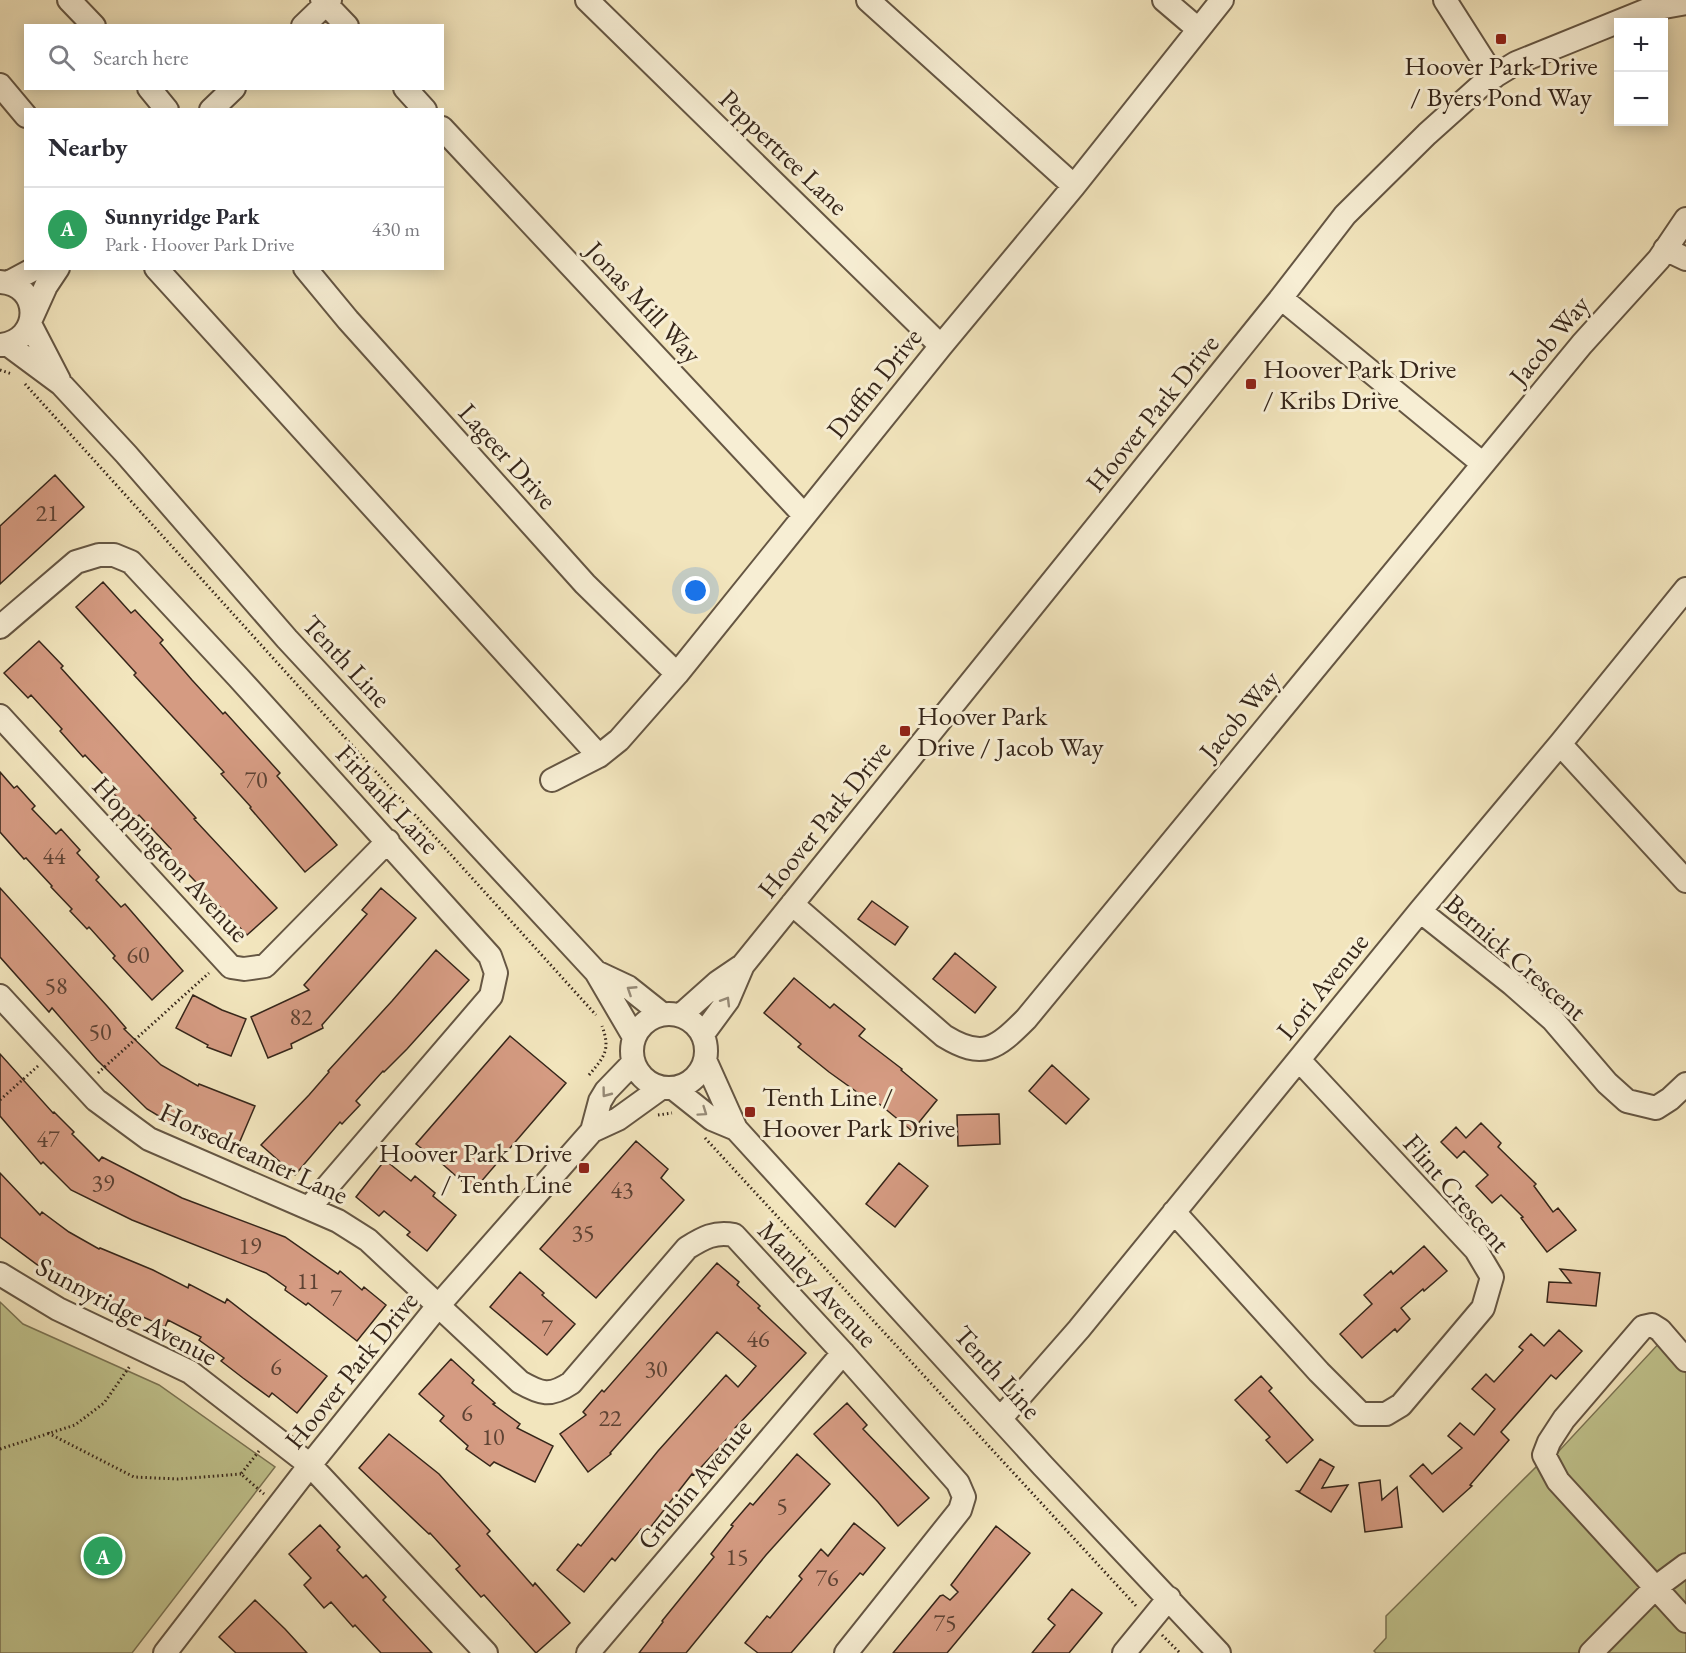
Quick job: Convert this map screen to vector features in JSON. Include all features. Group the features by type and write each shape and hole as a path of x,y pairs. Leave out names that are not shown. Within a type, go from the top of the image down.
{"street":[{"path":"69,0 92,24"},
{"name":"Peppertree Lane","path":"587,0 941,346"},
{"path":"868,0 1074,186"},
{"path":"1164,0 1198,29"},
{"name":"Duffin Drive","path":"552,780 599,756 619,740 677,674 941,346 1074,186 1222,0"},
{"path":"1445,0 1494,77"},
{"path":"305,24 326,1 345,24"},
{"name":"Hoover Park Drive","path":"671,1014 743,964 1345,216 1449,113 1485,82 1516,63 1647,10 1686,3"},
{"path":"0,85 24,114"},
{"path":"151,90 165,108"},
{"path":"213,108 232,90"},
{"path":"407,90 423,108"},
{"name":"Jonas Mill Way","path":"444,130 804,515"},
{"name":"Jacob Way","path":"792,904 944,1036 971,1050 999,1045 1026,1019 1582,344 1659,259 1686,219"},
{"path":"1665,249 1686,259"},
{"path":"4,283 32,270"},
{"path":"3,344 16,340 25,333 46,286 57,270"},
{"path":"158,270 599,756"},
{"name":"Lageer Drive","path":"307,270 356,329 585,584 677,674"},
{"name":"Tenth Line","path":"4,283 23,292 28,299 31,321 61,384"},
{"path":"1281,298 1483,464"},
{"name":"Tenth Line","path":"3,344 61,384 126,454 287,639 596,972 634,1037"},
{"name":"Firbank Lane","path":"0,627 76,562 99,555 114,555 131,562 388,841 490,956 496,973 491,996 309,1208"},
{"name":"Lori Avenue","path":"1001,1418 1079,1329 1686,589"},
{"name":"Hoppington Avenue","path":"0,716 231,967 244,969 265,966 388,841"},
{"path":"1560,744 1686,881"},
{"name":"Bernick Crescent","path":"1420,911 1512,984 1553,1020 1607,1083 1627,1101 1656,1108 1670,1100 1686,1084"},
{"name":"Hoover Park Drive","path":"703,1034 728,1000 743,964"},
{"name":"Tenth Line","path":"596,972 628,987 671,1014"},
{"name":"Horsedreamer Lane","path":"0,996 96,1100 149,1139 338,1221 368,1240 438,1306"},
{"path":"671,1014 691,1020 703,1034 707,1052 701,1071 684,1085 667,1088 649,1083 639,1074 633,1062 631,1050 640,1026 650,1018 671,1014"},
{"name":"Tenth Line","path":"705,1060 736,1129 1043,1466 1219,1653"},
{"name":"Flint Crescent","path":"1174,1212 1319,1372 1361,1414 1386,1414 1401,1405 1483,1308 1492,1277 1476,1250 1299,1060"},
{"name":"Hoover Park Drive","path":"592,1131 600,1101 606,1091 633,1062"},
{"name":"Hoover Park Drive","path":"171,1651 279,1506 438,1306 592,1131 618,1119 667,1088"},
{"name":"Tenth Line","path":"667,1088 712,1119 736,1129"},
{"name":"Manley Avenue","path":"438,1306 520,1382 540,1393 559,1391 571,1383 687,1248 705,1237 723,1233 734,1235 843,1353 958,1484 964,1497 960,1510 846,1653"},
{"name":"Sunnyridge Avenue","path":"0,1274 58,1309 190,1372 310,1466"},
{"path":"1686,1360 1660,1330 1652,1324 1643,1327 1564,1419 1549,1442 1544,1455 1558,1481 1686,1621"},
{"name":"Grubin Avenue","path":"588,1653 843,1353"},
{"path":"310,1466 486,1653"},
{"path":"1593,1653 1655,1588 1686,1565"},
{"path":"1124,1653 1168,1598"}],"path":[{"path":"0,370 15,375"},
{"path":"24,383 595,1014 604,1028 608,1047 602,1060 589,1075"},
{"path":"83,1086 224,959"},
{"path":"0,1100 52,1053"},
{"path":"654,1116 675,1113"},
{"path":"702,1135 1180,1653"},
{"path":"0,1449 75,1425 104,1403 141,1349"},
{"path":"48,1433 134,1477 178,1479 241,1474 279,1506"},
{"path":"241,1474 271,1435"}],"green space":[{"path":"0,1302 23,1324 159,1385 275,1467 132,1653 0,1653"},
{"path":"1663,1339 1686,1364 1686,1653 1376,1653 1374,1651 1386,1638 1386,1616 1540,1463 1546,1465"}],"building":[{"path":"55,475 84,507 0,584 0,526"},
{"path":"103,582 131,613 135,610 163,640 160,643 223,714 225,712 280,773 277,776 337,845 305,872 221,774 224,772 134,675 136,673 76,607"},
{"path":"39,641 196,818 194,819 277,908 247,935 168,853 171,849 139,815 136,818 113,793 117,789 85,755 83,757 60,731 62,729 31,695 28,698 4,673"},
{"path":"0,772 14,788 17,786 35,806 32,809 56,834 61,829 80,850 77,853 99,877 96,880 121,907 125,904 183,971 152,1000 113,958 115,956 89,927 87,929 70,911 72,909 52,886 0,832"},
{"path":"0,888 107,1006 126,1028 124,1029 161,1065 198,1086 199,1084 255,1106 237,1148 172,1124 147,1109 97,1060 52,1008 49,1012 0,957"},
{"path":"381,888 416,918 322,1025 323,1028 291,1044 292,1048 268,1058 251,1017 309,990 304,985 367,914 362,910"},
{"path":"872,901 908,927 895,945 858,919"},
{"path":"436,950 469,980 356,1101 360,1105 342,1124 340,1122 295,1175 261,1145 309,1095"},
{"path":"955,953 996,987 975,1013 933,979"},
{"path":"794,978 830,1008 834,1004 865,1029 859,1036 937,1100 912,1131 877,1102 875,1105 829,1072 798,1047 801,1044 764,1013"},
{"path":"193,995 246,1019 231,1056 207,1047 208,1045 176,1028"},
{"path":"510,1036 566,1083 473,1191 431,1154 416,1144"},
{"path":"0,1054 99,1161 102,1157 182,1198 285,1237 338,1274 340,1271 362,1290 364,1287 386,1305 357,1341 308,1303 306,1305 285,1290 286,1287 266,1273 132,1220 71,1190 43,1162 41,1164 0,1116"},
{"path":"1052,1065 1089,1099 1066,1124 1029,1091"},
{"path":"999,1114 1000,1144 958,1146 957,1115"},
{"path":"1481,1123 1501,1143 1498,1147 1536,1184 1534,1186 1553,1212 1558,1208 1576,1230 1547,1252 1521,1218 1523,1217 1501,1195 1492,1203 1476,1186 1488,1175 1464,1151 1457,1158 1441,1142 1456,1127 1466,1138"},
{"path":"636,1141 668,1169 661,1178 684,1200 596,1298 540,1249"},
{"path":"385,1160 411,1181 415,1176 435,1193 433,1196 456,1215 427,1251 407,1235 410,1232 384,1211 379,1216 356,1197"},
{"path":"899,1163 928,1186 895,1227 866,1204"},
{"path":"0,1173 40,1215 42,1212 69,1232 99,1249 153,1270 188,1288 189,1284 225,1303 227,1299 327,1376 297,1413 272,1393 269,1397 221,1361 224,1358 199,1340 201,1337 168,1320 165,1327 110,1302 112,1298 72,1281 71,1284 43,1269 0,1237"},
{"path":"1424,1246 1447,1271 1401,1308 1410,1319 1397,1332 1395,1329 1362,1358 1340,1334 1372,1304 1364,1295 1391,1271 1393,1274"},
{"path":"717,1263 739,1282 737,1285 760,1306 758,1308 806,1353 694,1475 692,1474 646,1533 641,1529 615,1561 612,1558 584,1592 557,1570 578,1544 581,1546 658,1451 726,1375 738,1387 756,1366 717,1332 611,1454 588,1472 560,1434 586,1415 583,1412 602,1390 604,1392"},
{"path":"1560,1269 1600,1273 1596,1306 1547,1302 1549,1282 1571,1283"},
{"path":"520,1272 575,1324 547,1355 490,1307"},
{"path":"1559,1330 1582,1351 1556,1379 1551,1375 1501,1432 1509,1440 1470,1485 1472,1486 1443,1512 1410,1476 1423,1464 1432,1474 1462,1448 1448,1436 1460,1423 1474,1435 1495,1409 1472,1389 1486,1374 1494,1382 1523,1350 1519,1347 1531,1334 1544,1346"},
{"path":"451,1359 474,1380 472,1383 495,1403 493,1404 520,1424 517,1428 553,1446 535,1482 494,1462 490,1466 466,1449 468,1446 440,1421 444,1416 419,1394"},
{"path":"1261,1376 1272,1388 1269,1391 1313,1440 1287,1463 1266,1440 1270,1437 1235,1400"},
{"path":"847,1403 867,1425 863,1429 929,1498 898,1526 814,1434"},
{"path":"389,1434 439,1474 490,1531 487,1534 533,1586 535,1583 570,1623 536,1653 484,1595 481,1597 456,1569 460,1566 430,1533 359,1468"},
{"path":"797,1454 830,1484 766,1555 686,1653 639,1653 714,1557 711,1554 733,1526 731,1525 750,1503 753,1505"},
{"path":"1320,1459 1334,1467 1322,1488 1348,1485 1331,1512 1297,1491 1300,1491"},
{"path":"1380,1480 1382,1500 1397,1487 1402,1527 1365,1532 1359,1483"},
{"path":"854,1523 885,1548 863,1575 860,1573 791,1653 758,1653 745,1643 767,1616 770,1618 802,1579 799,1576 821,1549 828,1556"},
{"path":"320,1525 340,1547 337,1550 363,1578 366,1575 386,1597 383,1600 432,1653 381,1653 331,1602 324,1608 304,1585 311,1578 289,1554"},
{"path":"996,1526 1030,1553 947,1653 893,1653 940,1596 943,1595 950,1600 958,1592 951,1585"},
{"path":"1072,1589 1102,1613 1069,1653 1032,1653 1055,1625 1048,1619"},
{"path":"255,1600 307,1653 236,1653 219,1637"}],"place":[{"name":"Hoover Park Drive / Byers Pond Way","path":"1501,39"},
{"name":"Hoover Park Drive / Kribs Drive","path":"1251,384"},
{"name":"Hoover Park Drive / Jacob Way","path":"905,731"},
{"name":"Tenth Line / Hoover Park Drive","path":"750,1112"},
{"name":"Hoover Park Drive / Tenth Line","path":"584,1168"},
{"name":"Sunnyridge Park","path":"103,1556"}]}
